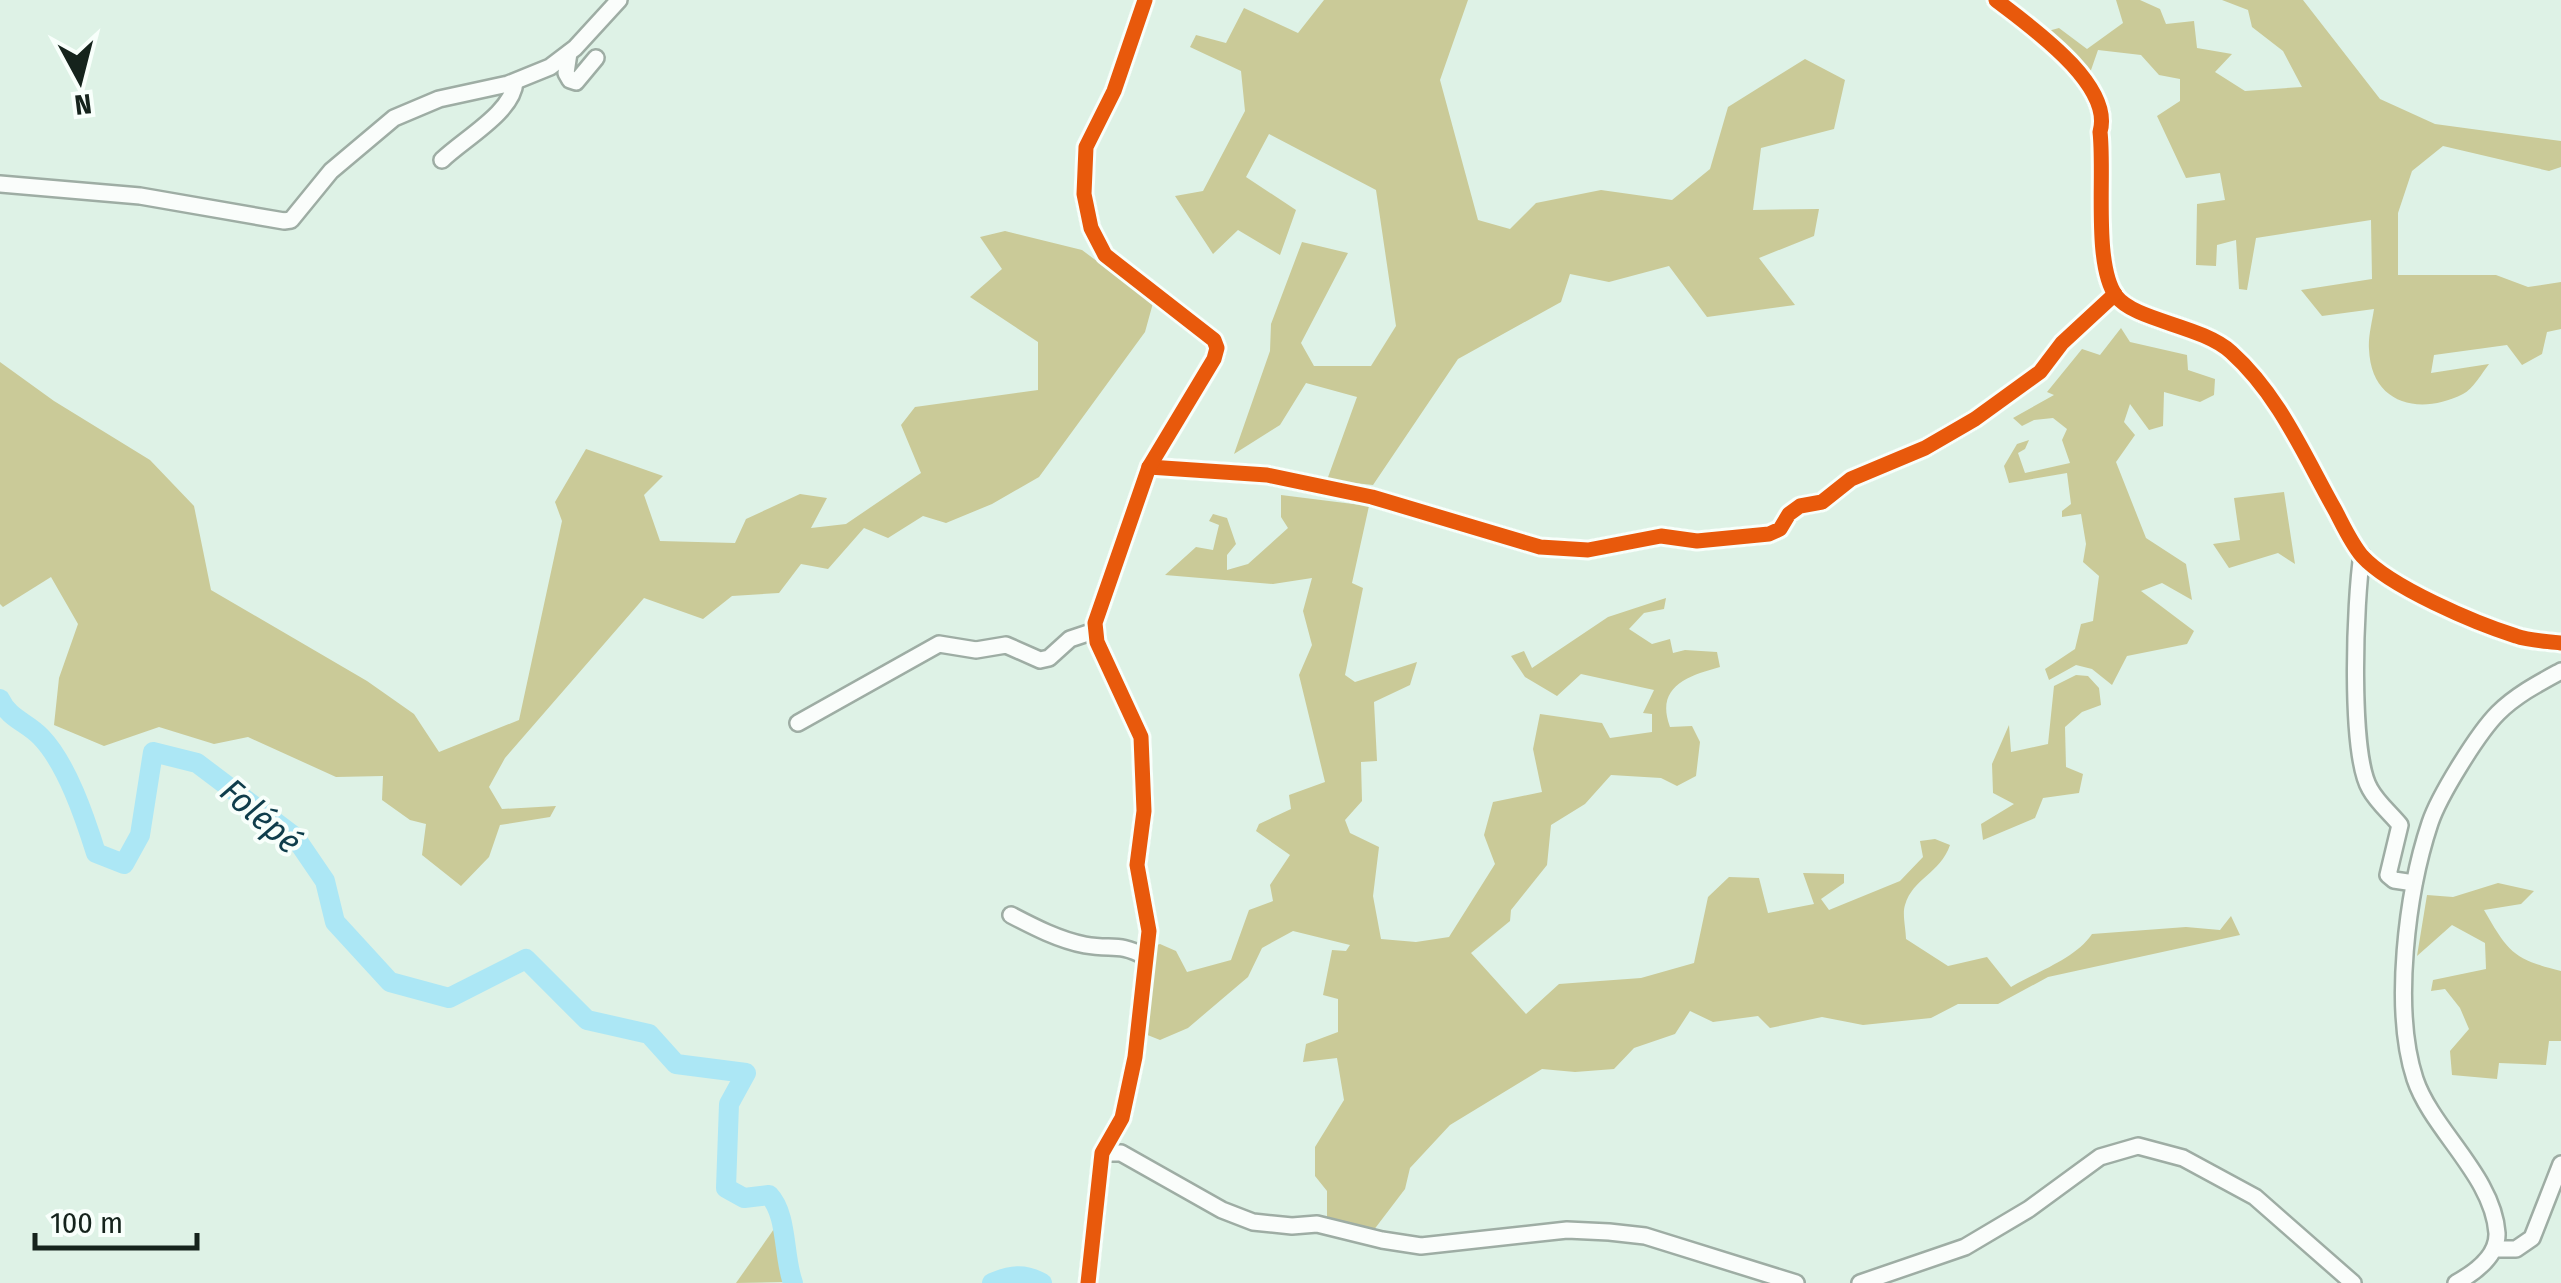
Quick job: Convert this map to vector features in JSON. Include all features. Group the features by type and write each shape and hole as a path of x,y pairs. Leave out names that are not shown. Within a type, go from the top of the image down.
{"street":[{"path":"0,184 140,196 284,222 296,216 331,171 394,118 440,99 515,82 550,67 570,53 618,0"},
{"path":"1088,1283 1102,1154 1122,1118 1137,1042 1147,912 1137,854 1144,811 1141,736 1094,631 1099,605 1149,467 1217,348 1214,340 1196,324 1105,255 1091,228 1084,194 1086,147 1114,91 1144,0"},
{"path":"1996,0 2074,65 2096,102 2103,122 2103,265 2116,294 2137,311 2209,338 2230,351 2287,420 2362,556 2400,586 2518,637 2561,642"},
{"path":"594,26 614,32"},
{"path":"570,53 566,73 576,82 596,58"},
{"path":"442,160 503,111 515,82"},
{"path":"1149,467 1267,475 1372,497 1540,548 1588,550 1661,536 1697,541 1769,534 1800,506 1822,502 1850,480 1925,448 1975,419 2040,372 2062,343 2116,294"},
{"path":"2362,556 2356,592 2359,757 2369,788 2400,825 2388,875 2394,880 2414,883"},
{"path":"798,723 939,644 976,650 1006,646 1040,660 1070,639 1094,631"},
{"path":"2456,1283 2482,1264 2494,1249 2495,1221 2482,1188 2415,1080 2403,986 2414,883 2431,819 2496,714 2523,692 2561,671"},
{"path":"1012,915 1063,938 1084,944 1125,946 1146,957"},
{"path":"1860,1283 1965,1247 2029,1209 2100,1157 2138,1146 2183,1158 2255,1196 2353,1283"},
{"path":"1102,1154 1122,1153 1222,1210 1252,1222 1317,1224 1421,1246 1566,1230 1645,1236 1796,1283"},
{"path":"2494,1249 2516,1249 2532,1238 2561,1164"}],"green space":[{"path":"1324,0 1468,0 1440,80 1478,220 1510,229 1536,203 1601,190 1672,200 1710,169 1728,107 1805,59 1845,80 1834,129 1761,148 1753,210 1819,209 1814,236 1759,258 1795,305 1707,317 1669,266 1609,282 1570,274 1561,302 1458,359 1373,485 1327,480 1357,397 1306,383 1280,425 1234,454 1270,351 1271,324 1302,242 1348,253 1301,343 1314,366 1371,366 1396,326 1376,190 1269,134 1246,177 1296,210 1280,255 1238,230 1213,254 1175,196 1203,191 1245,111 1241,71 1190,47 1196,35 1226,43 1244,8 1298,33"},
{"path":"2116,0 2140,0 2160,9 2166,24 2194,21 2197,48 2232,54 2215,72 2245,91 2302,87 2283,51 2252,27 2248,10 2222,0 2303,0 2380,99 2435,124 2561,141 2561,167 2549,171 2443,146 2412,171 2398,213 2398,275 2496,275 2528,287 2561,282 2561,329 2547,332 2542,354 2522,365 2507,345 2434,355 2431,373 2489,364 2467,392 2446,401 2414,404 2388,393 2372,368 2369,344 2374,309 2322,316 2301,290 2372,279 2371,220 2256,238 2247,290 2239,289 2236,240 2217,245 2216,266 2196,265 2197,204 2225,200 2220,173 2186,178 2157,116 2180,101 2180,79 2159,75 2141,55 2098,50 2090,73 2048,31 2059,28 2087,49 2123,23"},
{"path":"1005,231 1082,250 1153,303 1145,332 1039,477 992,504 946,523 923,516 888,538 864,528 828,569 801,564 779,593 732,596 703,619 644,598 505,758 489,787 502,809 556,806 550,817 500,825 489,857 461,886 422,855 426,824 410,820 382,800 383,776 336,777 248,737 214,744 159,727 104,746 54,725 59,678 78,624 51,577 3,607 0,604 0,362 54,401 150,460 194,506 211,590 367,681 414,714 439,752 519,720 562,521 555,502 586,449 663,476 644,495 660,541 735,543 746,519 800,494 827,498 811,528 846,524 921,473 901,425 915,407 1038,390 1038,342 970,297 1002,269 980,237"},
{"path":"2121,328 2130,342 2187,355 2188,370 2215,379 2214,395 2200,402 2164,392 2163,426 2149,430 2130,404 2124,422 2135,435 2116,462 2146,538 2186,564 2192,600 2162,583 2141,591 2194,631 2187,644 2127,656 2112,685 2092,669 2076,665 2049,680 2045,669 2075,649 2081,624 2093,621 2099,576 2083,562 2086,544 2081,514 2062,517 2062,511 2071,504 2067,473 2009,483 2004,466 2017,444 2029,440 2018,453 2025,473 2070,463 2062,440 2067,429 2053,418 2022,426 2013,418 2054,395 2047,392 2082,349 2100,355"},
{"path":"2284,492 2295,564 2278,553 2229,568 2213,544 2240,540 2234,498"},
{"path":"1281,495 1369,506 1352,583 1363,588 1345,675 1355,682 1417,662 1410,685 1374,702 1377,761 1361,762 1362,801 1345,820 1350,833 1379,847 1373,896 1381,939 1416,942 1449,937 1495,864 1484,835 1493,802 1542,792 1533,749 1540,714 1602,723 1610,738 1652,732 1652,714 1643,713 1654,690 1581,674 1557,696 1525,677 1511,656 1524,651 1532,668 1608,617 1666,598 1664,609 1644,613 1629,629 1652,644 1670,639 1673,653 1717,652 1720,667 1686,679 1677,685 1667,702 1670,727 1692,726 1700,742 1696,776 1677,786 1661,778 1611,775 1585,804 1551,825 1547,865 1511,910 1510,921 1471,953 1526,1014 1559,984 1641,978 1694,963 1708,897 1729,877 1759,878 1768,913 1814,904 1803,873 1844,874 1844,883 1821,899 1829,910 1900,881 1923,857 1920,841 1935,839 1950,845 1940,863 1909,896 1904,913 1906,939 1948,966 1987,957 2011,987 2066,958 2092,934 2186,927 2220,930 2231,916 2240,935 2048,977 1998,1004 1958,1004 1931,1018 1863,1025 1822,1017 1770,1028 1758,1016 1713,1022 1690,1011 1675,1034 1634,1048 1614,1069 1542,1069 1450,1125 1410,1168 1405,1189 1370,1235 1327,1224 1327,1191 1315,1176 1315,1147 1344,1100 1337,1058 1303,1062 1306,1044 1338,1032 1338,999 1323,995 1332,950 1346,951 1350,945 1293,931 1262,948 1248,977 1188,1028 1160,1040 1140,1032 1139,951 1160,944 1176,951 1187,972 1231,960 1249,910 1273,901 1270,885 1290,855 1256,831 1259,824 1291,809 1289,795 1325,782 1299,675 1312,645 1303,611 1312,578 1273,584 1165,575 1196,547 1213,550 1219,525 1209,521 1213,514 1227,518 1236,544 1227,555 1227,570 1248,564 1288,528 1281,517"},
{"path":"2076,675 2088,676 2099,688 2101,705 2082,712 2065,727 2066,767 2083,774 2079,793 2043,798 2035,818 1983,840 1981,824 2014,804 1993,793 1992,764 2009,725 2011,752 2048,744 2054,686"},
{"path":"2498,883 2534,891 2521,904 2484,910 2514,952 2561,971 2561,1041 2549,1041 2546,1065 2499,1063 2497,1079 2452,1075 2450,1051 2469,1029 2460,1008 2445,989 2431,991 2433,980 2486,969 2485,943 2452,925 2417,956 2427,895 2453,897"},
{"path":"774,1229 784,1282 736,1283"}],"waterway":[{"name":"Folépé","path":"0,699 8,711 41,737 59,762 81,808 96,853 124,864 140,835 153,752 197,763 295,837 325,881 335,922 390,982 449,998 526,959 587,1020 649,1034 676,1064 746,1073 729,1104 726,1188 744,1198 769,1195 775,1203 793,1283"},
{"name":"Folépé","path":"992,1283 1017,1276 1042,1283"}],"cycle path":[{"path":"1088,1283 1102,1153 1122,1118 1135,1057 1149,931 1137,865 1144,811 1141,737 1097,642 1095,623 1149,467 1217,348 1214,340 1105,255 1091,228 1084,194 1086,147 1114,91 1145,0"},
{"path":"1996,0 2065,57 2094,95 2101,114 2104,263 2116,296 2138,312 2218,343 2248,369 2289,426 2354,545 2375,568 2412,592 2479,622 2521,638 2561,643"},
{"path":"1149,467 1267,475 1372,497 1540,547 1588,550 1661,536 1697,541 1769,534 1780,529 1789,514 1800,506 1822,502 1851,479 1925,448 1975,419 2040,372 2062,343 2115,294"}]}
